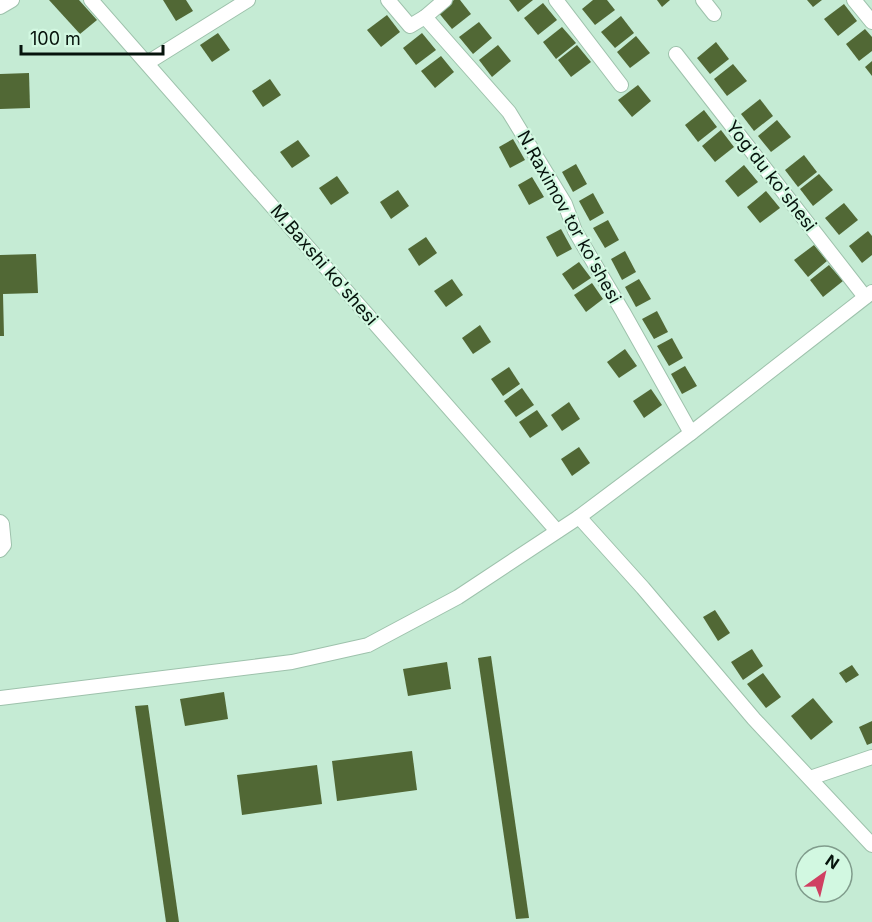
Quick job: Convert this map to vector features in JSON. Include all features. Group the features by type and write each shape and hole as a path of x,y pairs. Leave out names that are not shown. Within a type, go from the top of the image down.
{"street":[{"name":"M.Baxshi ko'shesi","path":"91,0 557,531"},
{"path":"147,63 248,0"},
{"path":"388,0 410,26 445,0"},
{"path":"556,0 621,85"},
{"path":"703,0 714,14"},
{"path":"854,0 872,22"},
{"name":"N.Raximov tor ko'shesi","path":"425,17 509,112 565,204 575,231 691,433"},
{"name":"Yog'du ko'shesi","path":"676,54 869,295"},
{"path":"0,698 292,662 368,645 458,597 579,517 869,295"},
{"path":"579,517 643,588 753,719 872,845"},
{"path":"0,522 4,545 0,550"},
{"path":"810,778 872,757"}],"building":[{"path":"49,0 79,0 97,20 80,34"},
{"path":"163,0 186,0 193,11 176,21"},
{"path":"454,0 460,0 471,14 452,29 438,12"},
{"path":"509,0 533,0 518,12"},
{"path":"593,0 607,0 615,10 595,25 582,9"},
{"path":"657,0 670,0 662,7"},
{"path":"807,0 822,0 813,7"},
{"path":"543,3 557,20 538,35 524,18"},
{"path":"844,4 857,21 838,36 824,19"},
{"path":"387,15 400,32 381,47 367,30"},
{"path":"621,16 634,33 615,48 601,32"},
{"path":"479,22 492,38 473,54 459,37"},
{"path":"562,27 576,43 556,59 543,42"},
{"path":"865,29 872,37 872,51 859,61 846,44"},
{"path":"218,33 230,50 212,62 200,45"},
{"path":"422,33 436,50 416,65 403,48"},
{"path":"636,36 650,53 630,68 617,52"},
{"path":"716,42 729,59 710,74 697,58"},
{"path":"498,45 511,61 492,77 479,60"},
{"path":"577,45 591,62 571,77 558,60"},
{"path":"441,56 454,72 435,88 421,71"},
{"path":"872,61 872,76 865,67"},
{"path":"733,64 747,81 727,96 714,79"},
{"path":"29,73 30,108 0,109 0,74"},
{"path":"270,79 281,95 263,107 252,91"},
{"path":"638,85 651,101 632,117 618,100"},
{"path":"760,99 773,116 754,131 741,114"},
{"path":"704,110 717,127 698,142 685,125"},
{"path":"777,120 791,137 771,152 758,136"},
{"path":"721,130 734,147 715,162 702,146"},
{"path":"513,139 525,160 510,168 499,147"},
{"path":"298,140 310,156 292,168 280,152"},
{"path":"804,155 817,172 798,187 785,170"},
{"path":"576,164 587,184 573,192 562,172"},
{"path":"744,165 758,182 738,197 725,181"},
{"path":"819,174 833,190 813,206 800,189"},
{"path":"337,176 349,193 331,205 319,188"},
{"path":"532,177 544,197 529,205 518,185"},
{"path":"398,190 409,206 391,219 380,202"},
{"path":"766,191 780,208 760,223 747,207"},
{"path":"593,193 604,213 590,221 579,201"},
{"path":"844,203 858,220 839,235 825,218"},
{"path":"608,220 619,240 605,248 593,228"},
{"path":"561,229 572,249 557,257 546,237"},
{"path":"868,231 872,236 872,255 862,263 849,246"},
{"path":"426,237 437,253 419,266 408,249"},
{"path":"814,245 827,261 808,277 794,260"},
{"path":"625,251 636,272 622,280 611,259"},
{"path":"36,254 38,293 3,294 4,336 0,336 0,255"},
{"path":"579,262 591,278 573,290 562,274"},
{"path":"829,265 843,281 823,297 810,280"},
{"path":"452,279 463,295 446,307 434,291"},
{"path":"639,279 651,299 636,307 625,287"},
{"path":"592,283 603,299 586,312 574,295"},
{"path":"657,311 668,332 654,339 642,319"},
{"path":"480,325 491,342 473,354 462,338"},
{"path":"672,338 683,358 669,366 657,346"},
{"path":"625,349 637,366 619,378 607,362"},
{"path":"685,366 697,386 682,394 671,374"},
{"path":"509,367 520,384 503,396 491,379"},
{"path":"522,388 534,405 516,417 504,401"},
{"path":"651,389 662,405 644,418 633,401"},
{"path":"569,402 580,419 562,431 551,415"},
{"path":"537,410 548,426 530,438 519,422"},
{"path":"579,447 590,463 572,476 561,459"},
{"path":"715,610 730,633 718,641 703,617"},
{"path":"752,649 763,666 743,680 731,662"},
{"path":"491,656 529,918 516,919 478,658"},
{"path":"447,662 451,689 408,696 403,669"},
{"path":"852,665 859,675 846,683 839,673"},
{"path":"763,673 781,697 766,708 747,684"},
{"path":"224,692 228,719 185,726 180,699"},
{"path":"813,698 833,722 811,740 791,716"},
{"path":"148,705 179,922 166,922 135,706"},
{"path":"872,721 872,743 867,745 859,727"},
{"path":"412,751 417,790 337,801 332,761"},
{"path":"317,765 322,804 242,815 237,775"}]}
